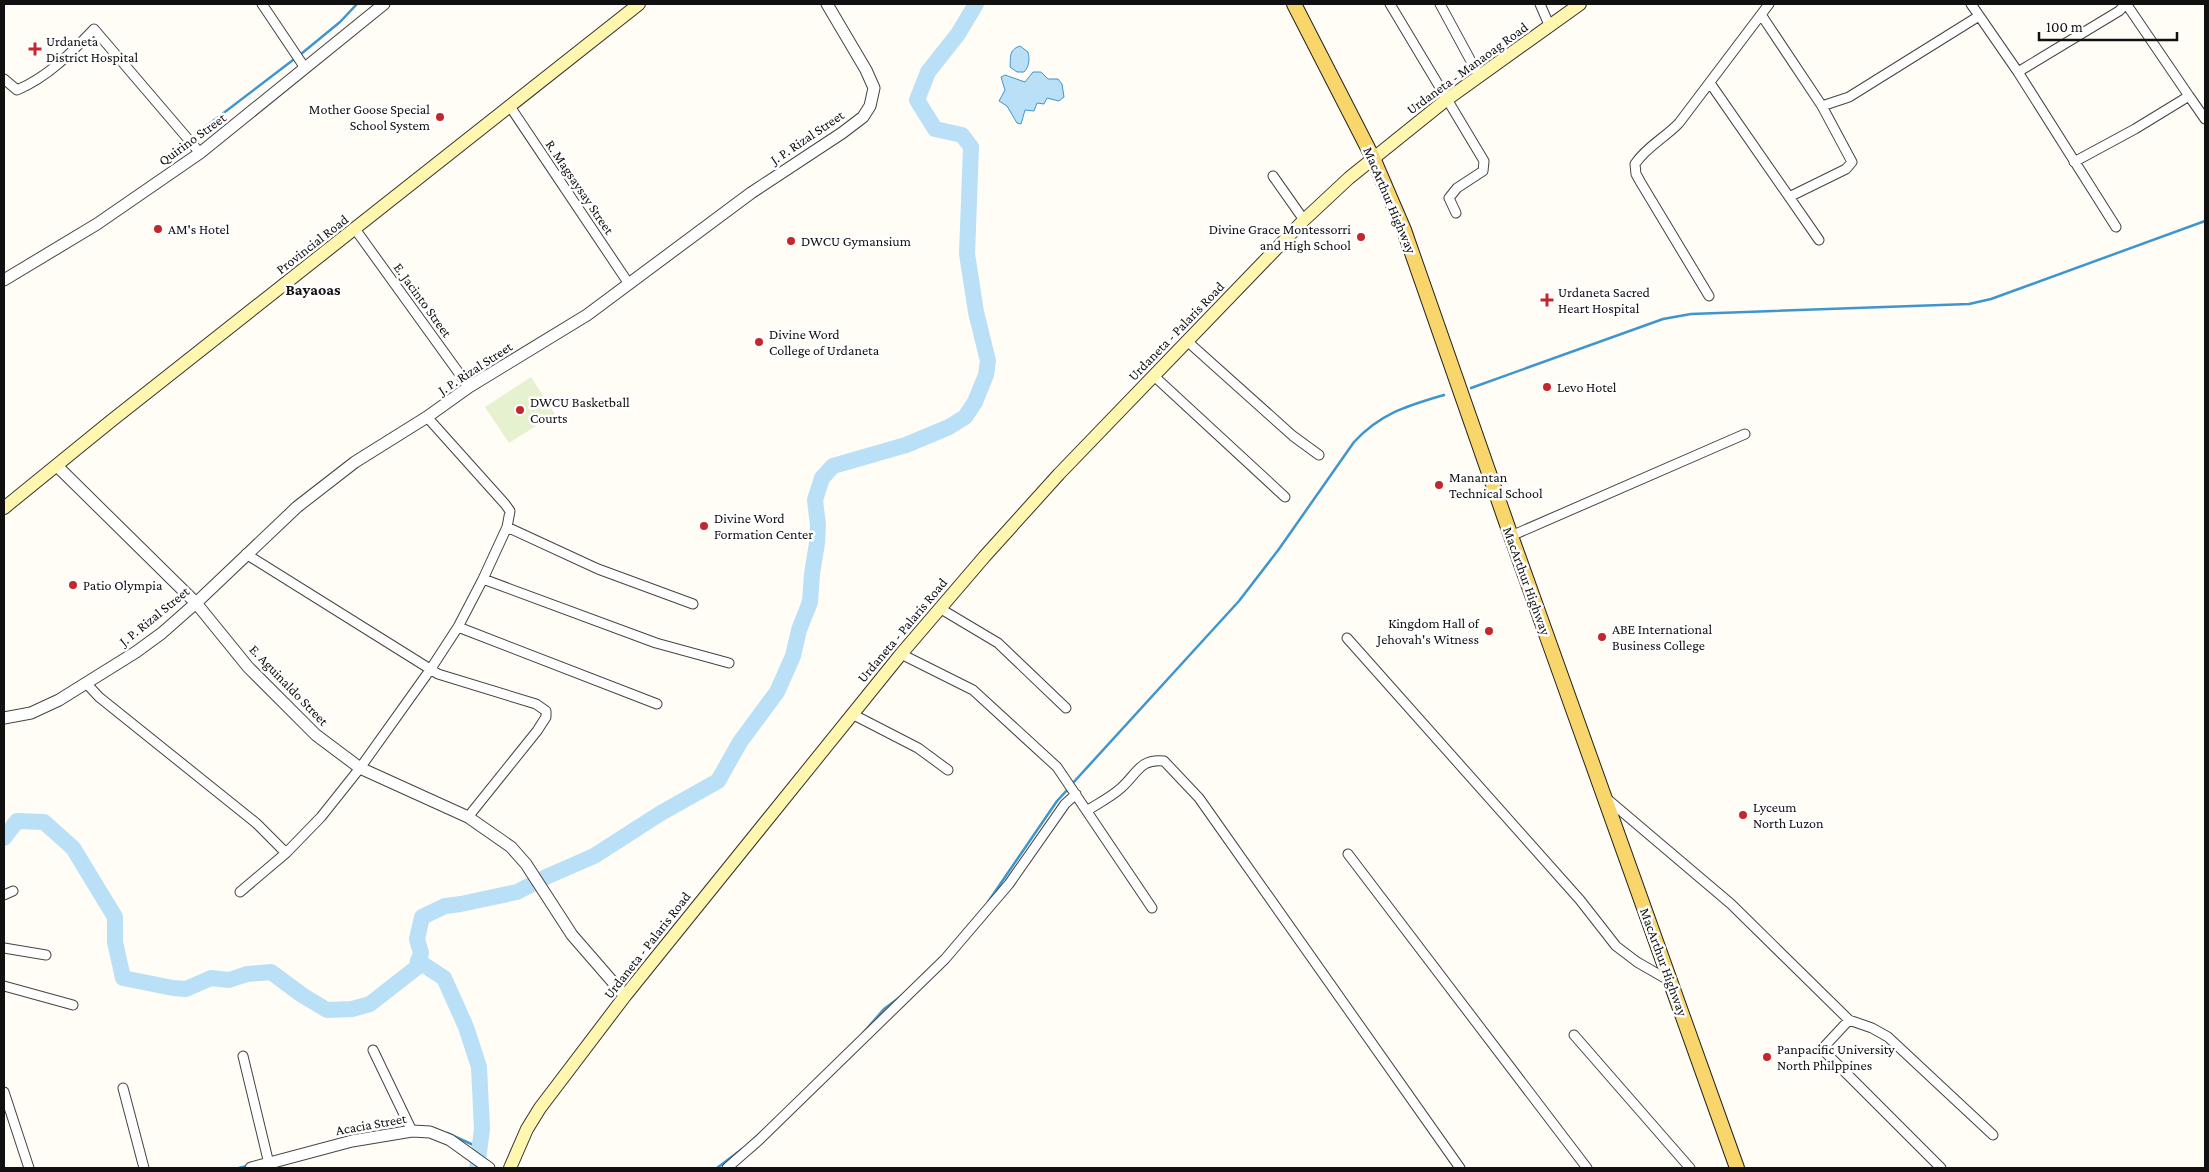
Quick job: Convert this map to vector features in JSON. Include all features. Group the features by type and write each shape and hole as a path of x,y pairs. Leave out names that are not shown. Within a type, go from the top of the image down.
{"main road":[{"name":"Provincial Road","path":"4,508 111,420 355,230 509,105 639,4"},
{"name":"MacArthur Highway","path":"1294,4 1373,158 1404,230 1511,536 1738,1168"},
{"name":"Urdaneta - Manaoag Road","path":"1373,158 1446,100 1580,4"},
{"name":"Urdaneta - Palaris Road","path":"510,1168 527,1129 540,1108 625,996 901,654 985,556 1059,474 1304,220 1373,158"}],"street":[{"path":"262,4 305,68"},
{"name":"Quirino Street","path":"4,280 97,224 200,153 384,4"},
{"name":"J. P. Rizal Street","path":"4,718 32,713 59,700 156,637 196,603 297,507 355,462 428,417 469,387 576,322 751,192 842,133 863,117 870,106 874,88 866,70 827,4"},
{"path":"1390,4 1484,164 1483,171 1451,192 1449,198 1456,213"},
{"path":"1440,4 1479,76"},
{"path":"1540,4 1550,27"},
{"path":"1709,296 1641,183 1634,167 1642,155 1679,123 1762,16 1769,4"},
{"path":"1971,4 2049,118 2074,162 2116,227"},
{"path":"2018,72 2127,4 2205,119"},
{"path":"1762,16 1822,106 1851,158 1851,165 1789,197"},
{"path":"1822,106 1849,97 1979,16"},
{"path":"4,79 17,90 31,84 66,58 94,29 200,153"},
{"path":"1710,83 1819,240"},
{"path":"2074,162 2135,129 2189,96"},
{"name":"R. Magsaysay Street","path":"509,105 629,284"},
{"path":"1273,176 1304,220"},
{"name":"E. Jacinto Street","path":"355,230 469,387"},
{"path":"1187,341 1293,436 1319,455"},
{"path":"1154,376 1285,498"},
{"path":"240,892 286,853 321,817 360,768 430,670 437,656 458,627 507,527 510,511 505,504 428,417"},
{"path":"1511,536 1745,434"},
{"name":"E. Aguinaldo Street","path":"57,466 196,603 248,667 298,718 360,768 468,817 511,847 526,864 550,904 572,935 625,996"},
{"path":"507,527 607,573 693,604"},
{"path":"246,554 430,670 448,678 536,704 546,711 546,717 537,731 468,817"},
{"path":"483,579 656,643 730,663"},
{"path":"941,609 998,643 1066,708"},
{"path":"458,627 657,704"},
{"path":"1347,638 1580,900 1616,946 1637,962 1670,981"},
{"path":"901,654 973,690 1063,774 1152,908"},
{"path":"86,684 99,697 256,823 286,853"},
{"path":"852,714 918,748 948,770"},
{"path":"1088,810 1121,788 1139,768 1153,760 1164,760 1199,798 1460,1168"},
{"path":"727,1168 759,1140 945,959 1009,884 1075,792"},
{"path":"1606,797 1731,904 1849,1020 1872,1028 1888,1037 1993,1135"},
{"path":"1348,854 1587,1168"},
{"path":"4,895 13,891"},
{"path":"4,948 46,955"},
{"path":"4,986 73,1004"},
{"path":"1849,1020 1823,1048 1824,1050 1941,1168"},
{"path":"1574,1035 1690,1168"},
{"path":"373,1050 412,1131"},
{"path":"243,1056 270,1166"},
{"path":"123,1088 144,1168"},
{"path":"4,1092 29,1168"},
{"name":"Acacia Street","path":"251,1168 270,1166 352,1141 412,1131 430,1132 450,1140 488,1168"}],"green space":[{"name":"DWCU Basketball Courts","path":"531,377 555,414 509,443 485,407"}],"water":[{"path":"1020,46 1029,55 1028,65 1024,72 1017,72 1010,67 1012,52"},
{"path":"1033,72 1041,72 1048,79 1058,79 1062,84 1064,97 1059,101 1047,98 1044,104 1037,103 1034,111 1025,110 1021,124 1017,123 1007,106 999,101 1005,90 1001,77 1005,75 1025,82"}],"waterway":[{"path":"301,54 340,22 357,4"},
{"path":"4,838 17,821 44,822 73,848 115,917 115,942 123,978 186,989 211,978 229,980 247,974 271,972 302,995 327,1010 352,1009 370,1004 416,968 421,953 417,939 422,917 445,906 517,892 594,856 661,813 718,781 740,742 777,692 793,656 799,630 810,602 818,525 815,500 822,478 833,466 906,445 949,427 965,417 975,402 986,375 988,361 976,312 967,254 971,147 962,135 935,129 917,100 928,72 958,34 976,4"},
{"path":"196,134 293,60"},
{"path":"1471,388 1663,319 1691,314 1969,304 1991,299 2205,221"},
{"path":"1072,784 1239,601 1279,549 1354,442 1364,432 1385,417 1406,407 1444,395"},
{"path":"988,902 1057,801 1069,788"},
{"path":"418,961 444,978 466,1027 479,1067 482,1129 477,1168"},
{"path":"863,1033 884,1009 904,994"},
{"path":"754,1139 775,1119"},
{"path":"447,1133 480,1148"},
{"path":"717,1168 742,1149"},
{"path":"239,1168 247,1166"}],"place":[{"name":"Urdaneta District Hospital","path":"35,49"},
{"name":"Mother Goose Special School System","path":"440,117"},
{"name":"AM's Hotel","path":"158,229"},
{"name":"Divine Grace Montessorri and High School","path":"1361,237"},
{"name":"DWCU Gymansium","path":"791,241"},
{"name":"Urdaneta Sacred Heart Hospital","path":"1547,300"},
{"name":"Divine Word College of Urdaneta","path":"759,342"},
{"name":"Levo Hotel","path":"1547,387"},
{"name":"DWCU Basketball Courts","path":"520,410"},
{"name":"Manantan Technical School","path":"1439,485"},
{"name":"Divine Word Formation Center","path":"704,526"},
{"name":"Patio Olympia","path":"73,585"},
{"name":"Kingdom Hall of Jehovah's Witness","path":"1489,631"},
{"name":"ABE International Business College","path":"1602,637"},
{"name":"Lyceum North Luzon","path":"1743,815"},
{"name":"Panpacific University North Philppines","path":"1767,1057"}],"district":[{"name":"Bayaoas","path":"313,289"}]}
